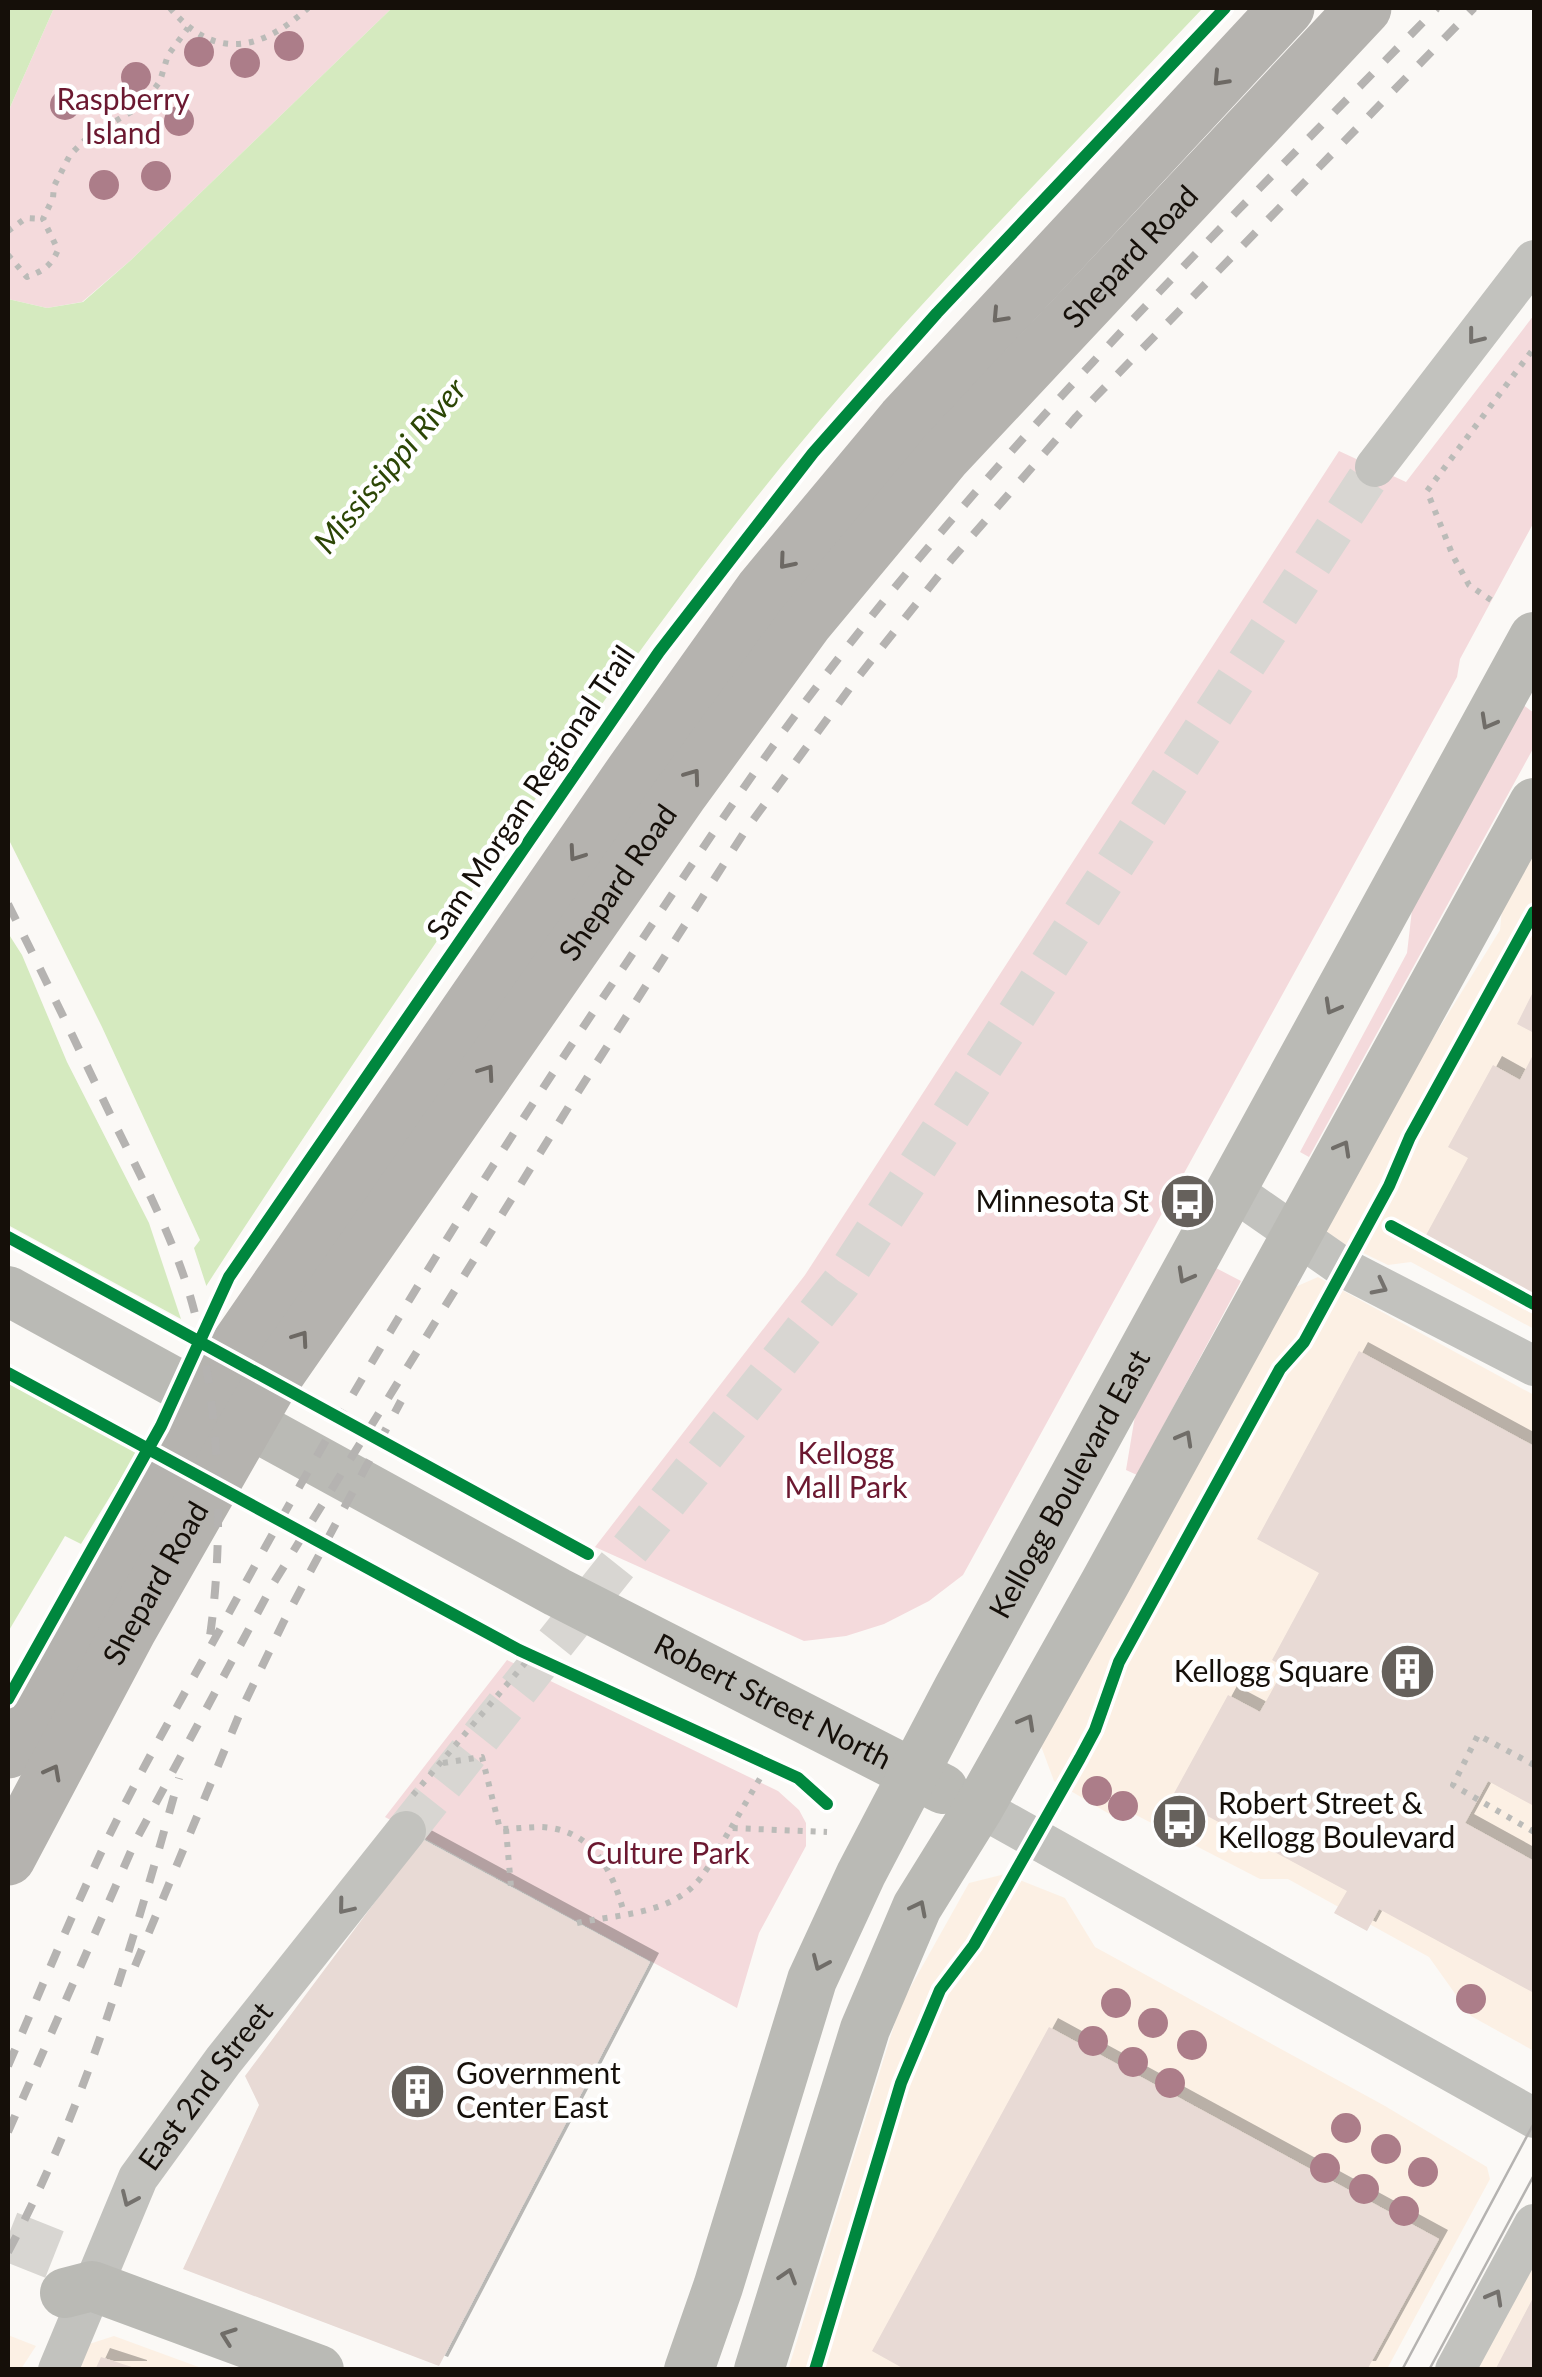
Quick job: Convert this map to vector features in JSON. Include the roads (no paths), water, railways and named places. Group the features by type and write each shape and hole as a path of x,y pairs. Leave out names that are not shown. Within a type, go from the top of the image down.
{"highway":[{"name":"Shepard Road","path":"8,1751 227,1360 763,589 904,420 1287,8"},
{"name":"Shepard Road","path":"8,1858 129,1630 268,1386 668,810 805,622 944,456 1364,8"}],"main road":[{"name":"Kellogg Boulevard East","path":"689,2370 812,1980 860,1874 1534,637"},
{"path":"759,2370 865,2028 917,1907 979,1807 1298,1235 1322,1185 1530,819"},
{"name":"Robert Street North","path":"8,1291 557,1592 979,1807"},
{"path":"77,2281 319,2370"}],"street":[{"path":"1375,467 1534,260"},
{"path":"1232,1190 1344,1268 1534,1366"},
{"name":"Robert Street North","path":"979,1807 1534,2118"},
{"name":"East 2nd Street","path":"58,2370 77,2281 138,2178 223,2061 406,1831"},
{"path":"1455,2370 1534,2224"}],"water":[{"path":"8,8 54,8 8,112"},
{"name":"Mississippi River","path":"392,8 1203,8 847,388 759,494 644,646 403,990 173,1338 128,1408 155,1423 81,1544 65,1536 8,1632 8,299 47,308 83,302"}],"tunnel":[{"path":"406,1831 841,1283 1375,467"},
{"path":"8,2236 76,2263"}],"tram line":[{"path":"1402,2370 1534,2123"},
{"path":"1429,2370 1534,2175"}],"railway":[{"path":"8,2066 131,1792 328,1437 524,1118 746,785 892,591 1041,418 1197,252 1437,8"},
{"path":"8,2132 135,1842 273,1584 745,831 855,681 952,559 1076,417 1474,8"},
{"path":"8,904 153,1201 188,1289 207,1372 217,1462 217,1552 210,1636"},
{"path":"135,1966 242,1708 401,1401"},
{"path":"8,2252 85,2079 126,1960 179,1778"}],"place":[{"name":"Minnesota St","path":"1188,1202"},
{"name":"Kellogg Square","path":"1408,1672"},
{"name":"Robert Street & Kellogg Boulevard","path":"1179,1821"},
{"name":"Government Center East","path":"417,2091"}],"park label":[{"name":"Raspberry Island","path":"123,117"},
{"name":"Kellogg Mall Park","path":"846,1471"},
{"name":"Culture Park","path":"668,1854"}]}
